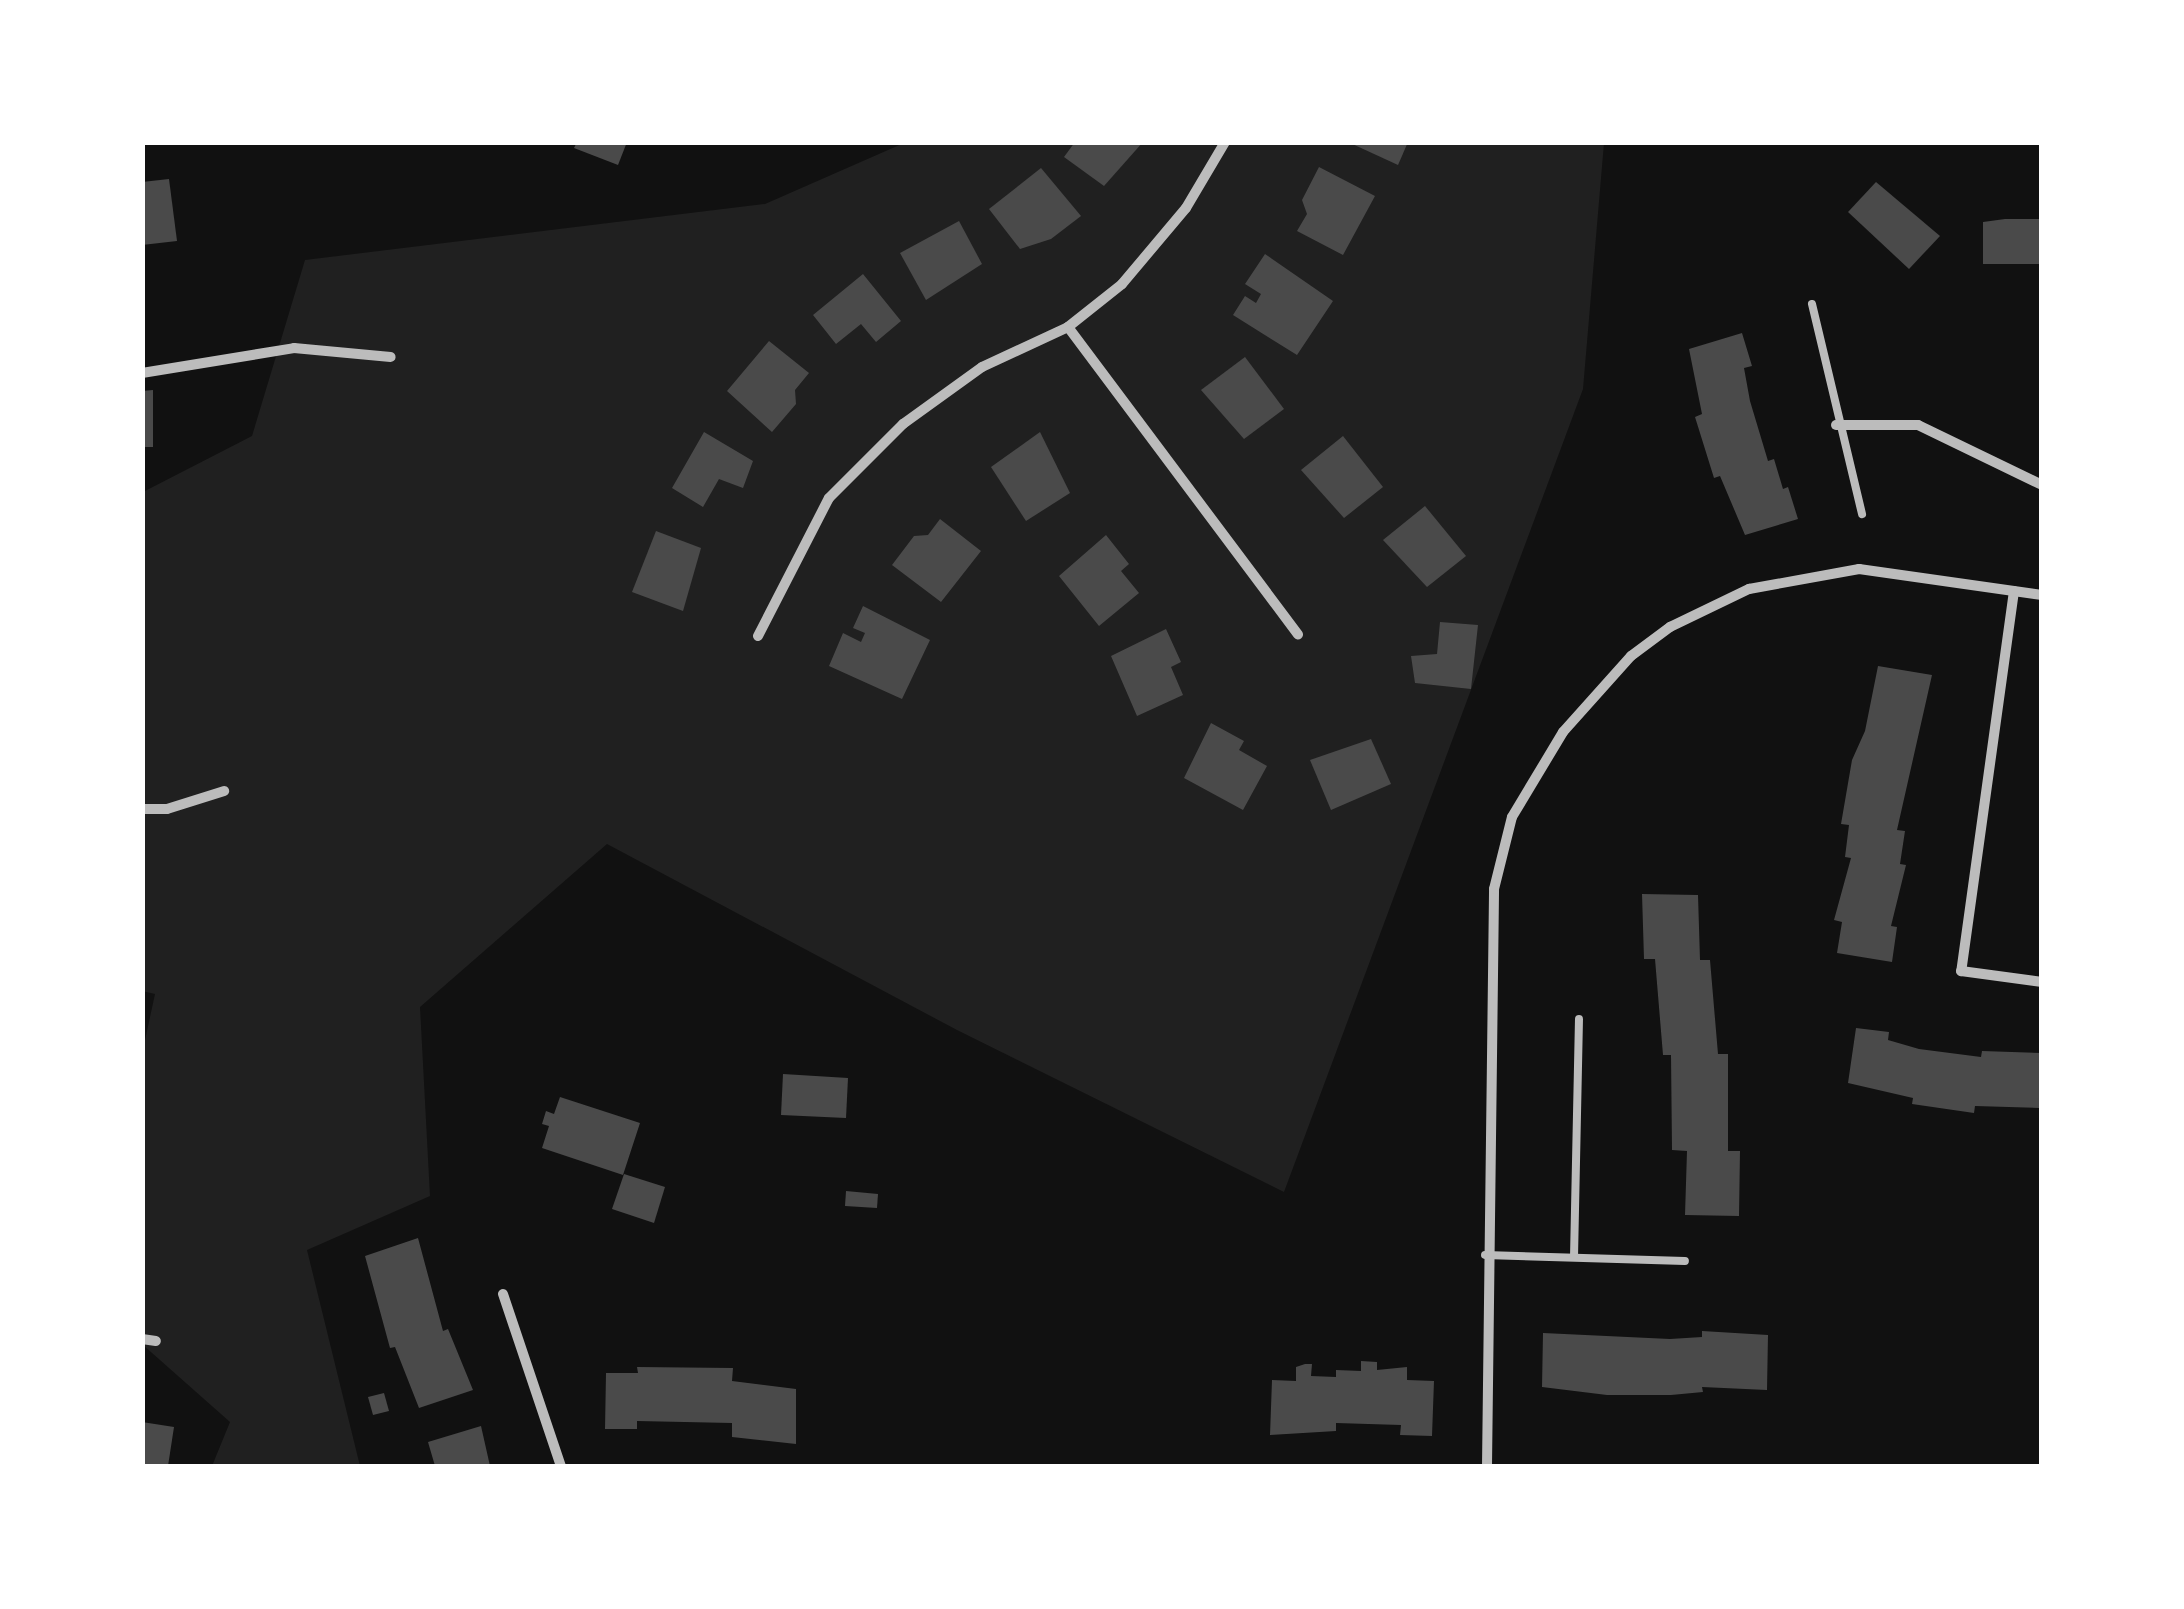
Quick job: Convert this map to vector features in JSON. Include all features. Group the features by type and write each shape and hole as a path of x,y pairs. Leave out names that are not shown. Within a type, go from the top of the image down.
{"street":[{"path":"758,636 828,498 890,437 982,368 1068,327 1122,284 1174,223 1225,142"},
{"path":"1068,327 1298,636"},
{"path":"142,373 294,348 392,358"},
{"path":"1836,425 1918,425 2042,485"},
{"path":"1487,1466 1485,1255 1494,889 1512,817 1586,700 1670,628 1786,578 1859,569 2042,595"},
{"path":"2014,591 1961,971 2042,982"},
{"path":"142,809 167,809 224,791"},
{"path":"502,1294 561,1466"},
{"path":"142,1339 156,1341"}],"lane":[{"path":"1812,304 1836,425 1862,514"},
{"path":"1574,1257 1579,1018"},
{"path":"1485,1255 1685,1261"}],"shaded area":[{"path":"904,143 1604,143 1583,389 1284,1192 957,1030 607,844 420,1007 430,1196 307,1250 360,1466 212,1466 230,1422 143,1345 142,1054 155,994 142,991 143,492 252,436 305,260 765,204"}],"building":[{"path":"577,142 627,142 618,165 574,148"},
{"path":"1075,142 1143,142 1104,186 1064,157"},
{"path":"1348,142 1408,142 1398,165"},
{"path":"1319,167 1375,196 1343,255 1297,231 1307,214 1302,200"},
{"path":"1041,168 1081,216 1051,239 1020,249 989,209"},
{"path":"169,179 177,241 142,245 142,182"},
{"path":"1876,182 1940,236 1909,269 1848,212"},
{"path":"2042,219 2042,264 1983,264 1983,222"},
{"path":"959,221 982,264 926,300 900,253"},
{"path":"1265,254 1333,301 1297,355 1233,315 1245,296 1256,303 1261,294 1245,284"},
{"path":"863,274 901,321 876,342 861,324 836,344 813,315"},
{"path":"1742,333 1752,366 1744,368 1750,401 1768,461 1774,459 1798,519 1745,535 1720,476 1714,478 1695,417 1702,414 1689,349"},
{"path":"769,341 809,373 795,390 796,404 772,432 727,391"},
{"path":"1245,357 1284,409 1244,439 1201,390"},
{"path":"153,390 153,447 142,447 142,391"},
{"path":"704,432 753,461 743,488 719,479 703,507 672,488"},
{"path":"1040,432 1070,493 1026,521 991,467"},
{"path":"1343,436 1383,487 1344,518 1301,470"},
{"path":"1425,506 1466,556 1427,587 1383,540"},
{"path":"940,519 981,551 941,602 892,565 914,536 928,535"},
{"path":"656,531 701,548 683,611 632,592"},
{"path":"1106,535 1129,564 1121,571 1139,593 1099,626 1059,576"},
{"path":"863,606 930,640 902,699 829,666 843,633 861,642 865,633 853,628"},
{"path":"1440,622 1478,625 1471,689 1415,683 1411,656 1437,654"},
{"path":"1166,629 1181,662 1171,667 1183,695 1137,716 1111,656"},
{"path":"1878,666 1932,675 1897,830 1905,831 1900,864 1906,865 1891,926 1897,927 1892,962 1837,953 1842,922 1834,920 1851,858 1845,857 1849,825 1841,824 1852,760 1865,731"},
{"path":"1211,723 1244,741 1239,750 1267,766 1243,810 1184,778"},
{"path":"1371,739 1391,784 1331,810 1310,760"},
{"path":"1642,894 1698,895 1700,960 1710,960 1718,1054 1728,1054 1728,1151 1740,1151 1739,1216 1685,1215 1687,1151 1672,1150 1671,1055 1663,1055 1655,959 1644,959"},
{"path":"1856,1028 1889,1032 1888,1040 1919,1049 1981,1057 1982,1051 2042,1053 2039,1108 1975,1106 1974,1113 1912,1104 1913,1098 1848,1083"},
{"path":"783,1074 848,1078 846,1118 781,1115"},
{"path":"560,1097 640,1123 623,1175 542,1148 549,1126 542,1124 546,1111 554,1114"},
{"path":"624,1174 665,1187 654,1223 612,1209"},
{"path":"846,1191 878,1194 877,1208 845,1206"},
{"path":"418,1238 443,1331 448,1329 473,1390 419,1408 395,1347 390,1348 365,1256"},
{"path":"1702,1331 1768,1335 1767,1390 1702,1387 1703,1392 1671,1395 1607,1395 1542,1387 1543,1333 1670,1339 1702,1337"},
{"path":"1361,1361 1377,1362 1377,1370 1407,1367 1407,1380 1434,1381 1432,1436 1400,1435 1401,1425 1336,1423 1336,1431 1270,1435 1272,1380 1296,1381 1296,1367 1305,1364 1312,1364 1311,1376 1336,1377 1336,1370 1361,1371"},
{"path":"637,1367 733,1368 732,1381 796,1389 796,1444 732,1437 732,1423 637,1421 637,1429 605,1429 606,1373 638,1373"},
{"path":"384,1393 389,1411 373,1415 368,1397"},
{"path":"142,1422 174,1427 168,1466 142,1466"},
{"path":"481,1426 490,1466 435,1466 428,1442"}]}
